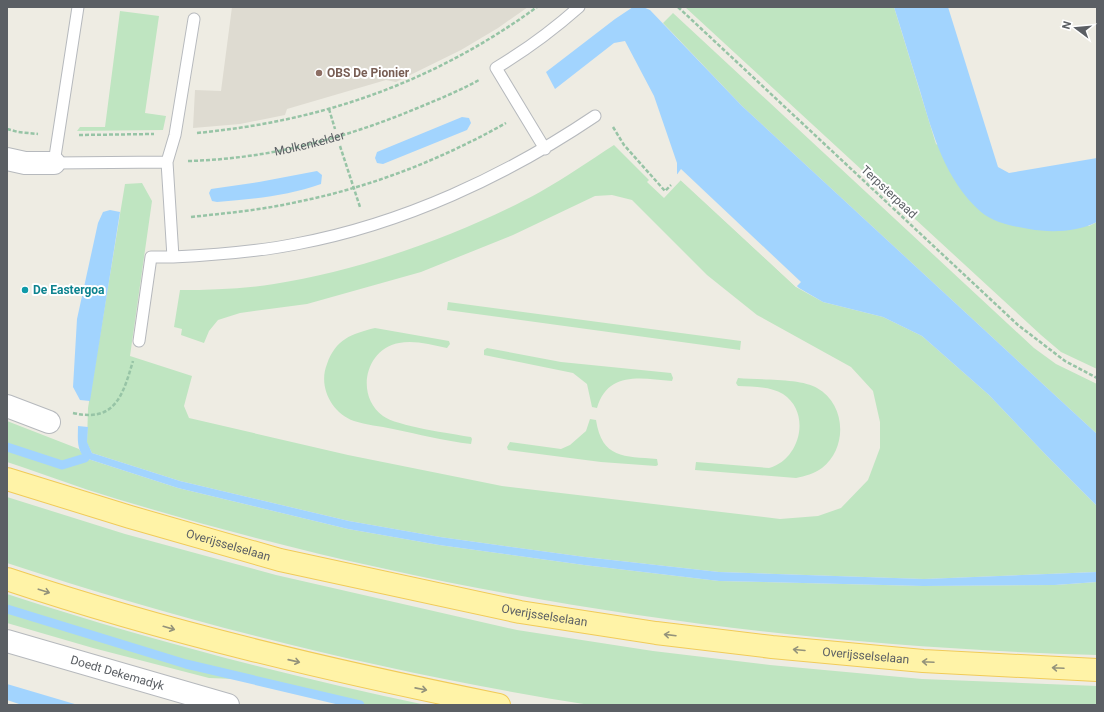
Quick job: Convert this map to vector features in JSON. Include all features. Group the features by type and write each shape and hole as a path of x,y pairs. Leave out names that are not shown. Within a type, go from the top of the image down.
{"main road":[{"name":"Overijsselselaan","path":"7,479 130,517 280,560 520,612 656,633 772,647 923,662 1097,670"},
{"path":"7,579 112,612 257,653 376,680 499,705"}],"street":[{"path":"7,159 25,163 54,163"},
{"path":"7,406 47,421"},
{"name":"Doedt Dekemadyk","path":"7,641 228,705"}],"lane":[{"path":"78,7 54,163 167,162"},
{"path":"545,148 496,68 522,53 579,7"},
{"path":"173,257 167,162 175,135 194,19"},
{"path":"139,342 151,257 224,255 297,244 366,226 409,212 463,190 520,164 596,116"}],"path":[{"path":"7,129 28,134 175,135 233,130 285,120 329,109 397,87 446,64 516,22 537,7"},
{"name":"Terpsterpaad","path":"678,7 1018,325 1065,361 1097,378"},
{"name":"Molkenkelder","path":"167,162 214,161 273,152 338,137 370,127 445,96 478,80 496,68"},
{"path":"329,109 335,129"},
{"path":"596,116 602,111 624,145 665,191 671,185"},
{"path":"171,219 296,202 354,188 424,164 467,145 524,113"},
{"path":"340,146 366,226"},
{"path":"47,421 50,405 75,413 88,415 112,408 121,398 124,391 139,342"}],"shaded area":[{"name":"OBS De Pionier","path":"232,7 528,7 498,28 461,50 396,82 386,80 287,109 285,115 240,124 193,128 195,90 221,91"}],"green space":[{"path":"685,7 894,7 936,144 1089,226 1097,222 1097,369 1061,352 1041,335"},
{"path":"120,11 159,16 145,113 166,116 163,130 77,131 80,127 105,127"},
{"path":"673,13 1034,348 1056,364 1097,384 1097,434 742,106 663,23"},
{"path":"614,145 649,180 647,182 664,198 681,180 796,287 823,302 883,317 922,336 989,395 1097,506 1097,572 924,579 719,572 585,557 440,537 349,521 180,481 92,453 87,443 88,408 125,184 142,183 152,201 130,356 192,376 184,406 189,418 348,455 502,486 780,519 818,516 841,508 868,480 880,448 880,422 873,391 851,367 757,315 707,275 632,200 612,195 595,196 513,235 421,272 307,304 240,313 218,320 209,331 204,343 181,335 182,329 174,327 180,290 227,289 274,284 341,270 410,249 478,222 540,192"},
{"path":"448,302 741,341 740,350 447,310"},
{"path":"375,328 449,341 450,344 447,348 417,342 405,342 387,347 378,354 372,363 368,374 367,386 369,397 374,407 383,416 390,420 425,429 471,437 471,444 354,421 339,412 333,405 328,398 324,381 327,364 331,356 335,349 345,339 352,335"},
{"path":"487,348 561,362 671,373 673,378 672,381 637,378 617,382 602,396 597,408 592,407 587,384 573,373 484,355 484,350"},
{"path":"738,378 801,382 817,388 827,395 834,404 840,426 836,449 822,468 806,476 796,478 695,470 696,462 769,468 780,463 788,456 795,446 799,424 797,412 792,402 778,391 761,387 738,386 736,383"},
{"path":"590,419 596,420 603,442 609,449 625,456 657,459 658,465 601,462 508,450 507,447 510,442 561,449 570,445 586,431"},
{"path":"7,421 79,449 85,458 178,488 348,529 439,545 584,565 719,581 923,586 1055,585 1097,582 1097,655 975,650 853,641 732,628 611,611 490,590 370,566 252,537 134,504 7,462"},
{"path":"7,497 125,534 276,575 517,630 653,651 770,665 922,679 1097,686 1097,705 590,705 442,679 296,646 223,627 78,586 7,563"},
{"path":"7,594 163,641 267,669 426,705 351,705 234,679 209,678 93,648 7,623"}],"water":[{"path":"633,7 643,7 650,10 742,106 1097,434 1097,506 989,395 922,336 883,317 823,302 799,288 677,174 677,163 654,96 625,41 614,43 555,89 546,72"},
{"path":"894,7 948,7 998,167 1009,173 1097,158 1097,222 1072,230 1046,231 1010,225 992,219 981,212 958,186 942,156 930,124"},
{"path":"462,117 469,118 471,123 467,130 383,164 377,163 375,158 377,152"},
{"path":"317,171 322,175 321,184 283,194 217,202 212,201 209,193 211,189"},
{"path":"110,210 120,212 90,401 80,400 73,387 77,319 98,223 103,212"},
{"path":"78,426 88,427 87,442 92,453 180,481 349,521 440,537 585,557 719,572 924,579 1097,572 1097,582 1055,585 923,586 719,581 584,565 439,545 348,529 178,488 85,458 79,447"},
{"path":"7,684 78,705 22,705 7,700"}],"pier":[{"path":"681,169 801,282 796,287 676,176"}],"waterway":[{"path":"7,447 62,465 85,458"},
{"path":"7,609 186,664 360,705"}],"place":[{"name":"OBS De Pionier","path":"319,73"},
{"name":"De Eastergoa","path":"25,290"}]}
